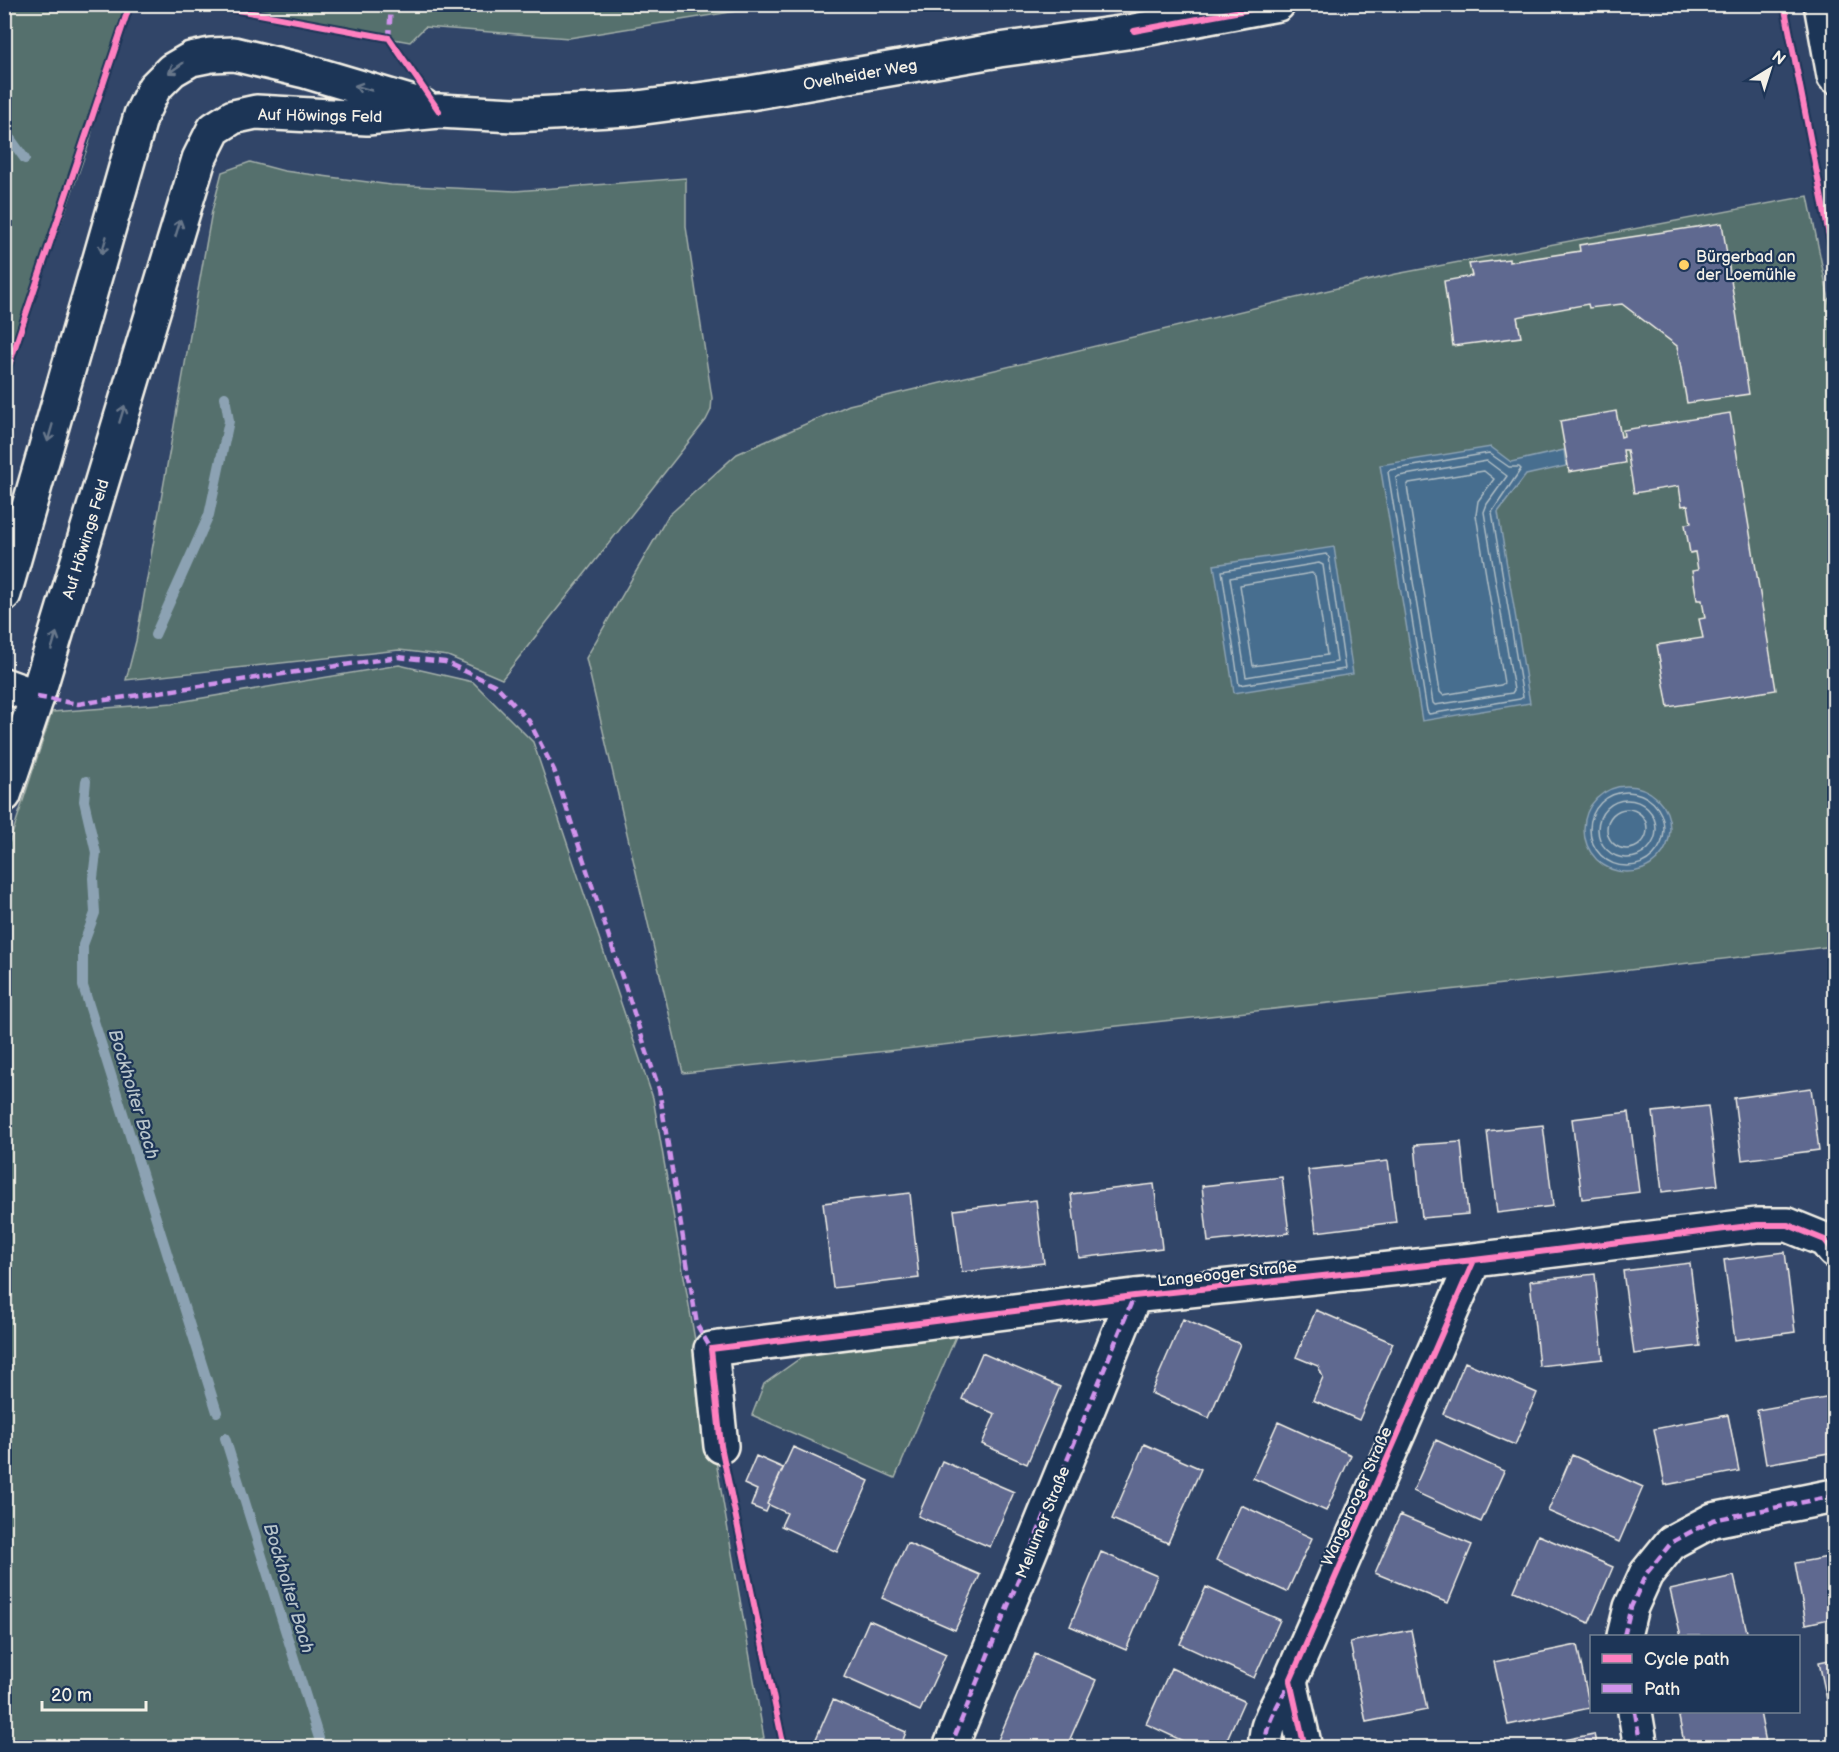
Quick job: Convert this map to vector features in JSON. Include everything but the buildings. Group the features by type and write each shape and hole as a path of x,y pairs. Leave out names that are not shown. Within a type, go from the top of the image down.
{"street":[{"name":"Ovelheider Weg","path":"439,111 514,115 640,108 750,93 1134,31 1278,4"},
{"path":"1821,4 1834,76"},
{"name":"Auf Höwings Feld","path":"4,594 141,115 154,88 172,70 191,59 234,54 305,71 439,111"},
{"name":"Auf Höwings Feld","path":"4,795 37,698 199,159 214,129 233,117 256,112 367,118 439,111"},
{"path":"4,685 37,698"},
{"name":"Langeooger Straße","path":"721,1446 711,1349 1134,1296 1474,1260 1757,1225 1788,1225 1825,1240 1834,1251"},
{"name":"Wangerooger Straße","path":"1266,1748 1269,1725 1474,1260"},
{"name":"Mellumer Straße","path":"950,1748 1134,1296"},
{"path":"1624,1635 1630,1607 1646,1574 1672,1542 1713,1520 1834,1496"},
{"path":"1290,1681 1305,1748"},
{"path":"1635,1713 1641,1748"}],"green space":[{"path":"5,4 128,5 120,20 89,143 5,383"},
{"path":"205,5 774,5 569,38 425,27 410,42"},
{"path":"250,162 284,171 391,185 515,191 686,178 686,227 712,398 711,410 706,420 502,679 448,656 399,650 126,680 136,641 212,211 222,172"},
{"path":"1808,196 1834,325 1834,946 683,1073 586,658 668,516 737,454 849,405 1396,274"},
{"path":"399,665 473,682 533,742 653,1098 764,1738 739,1745 739,1748 5,1748 4,859 52,712 173,703"},
{"path":"957,1334 895,1478 752,1415 764,1384 809,1352"}],"water":[{"path":"1491,447 1511,462 1564,450 1566,466 1526,475 1498,512 1530,703 1422,721 1380,465"},
{"path":"1334,547 1353,674 1234,693 1214,565"},
{"path":"1627,786 1651,793 1663,805 1670,829 1663,853 1651,865 1627,872 1603,865 1591,853 1584,829 1591,805 1603,793"}],"waterway":[{"name":"Bockholter Bach","path":"4,130 25,159"},
{"name":"Bockholter Bach","path":"155,635 209,515 229,421 225,397"},
{"name":"Bockholter Bach","path":"86,781 84,801 96,853 93,878 95,913 83,945 83,986 217,1412"},
{"name":"Bockholter Bach","path":"225,1438 322,1748"}],"marked path":[{"path":"389,38 391,4"},
{"path":"37,697 78,704 398,657 445,662 497,686 529,721 554,770 659,1089 697,1325 711,1349 716,1348"},
{"path":"950,1748 1134,1296"},
{"path":"1624,1635 1631,1607 1646,1574 1672,1542 1713,1520 1834,1496"},
{"path":"1266,1748 1267,1731 1289,1684"},
{"path":"1635,1713 1641,1748"}],"cycle path":[{"path":"4,380 130,4"},
{"path":"205,4 389,38 439,111"},
{"path":"1134,31 1278,4"},
{"path":"1784,4 1834,261"},
{"path":"784,1748 721,1446 711,1349 1134,1296 1474,1260 1757,1225 1788,1225 1825,1240 1834,1251"},
{"path":"1305,1748 1290,1681 1474,1260"}],"place":[{"name":"Bürgerbad an der Loemühle","path":"1684,265"}]}
